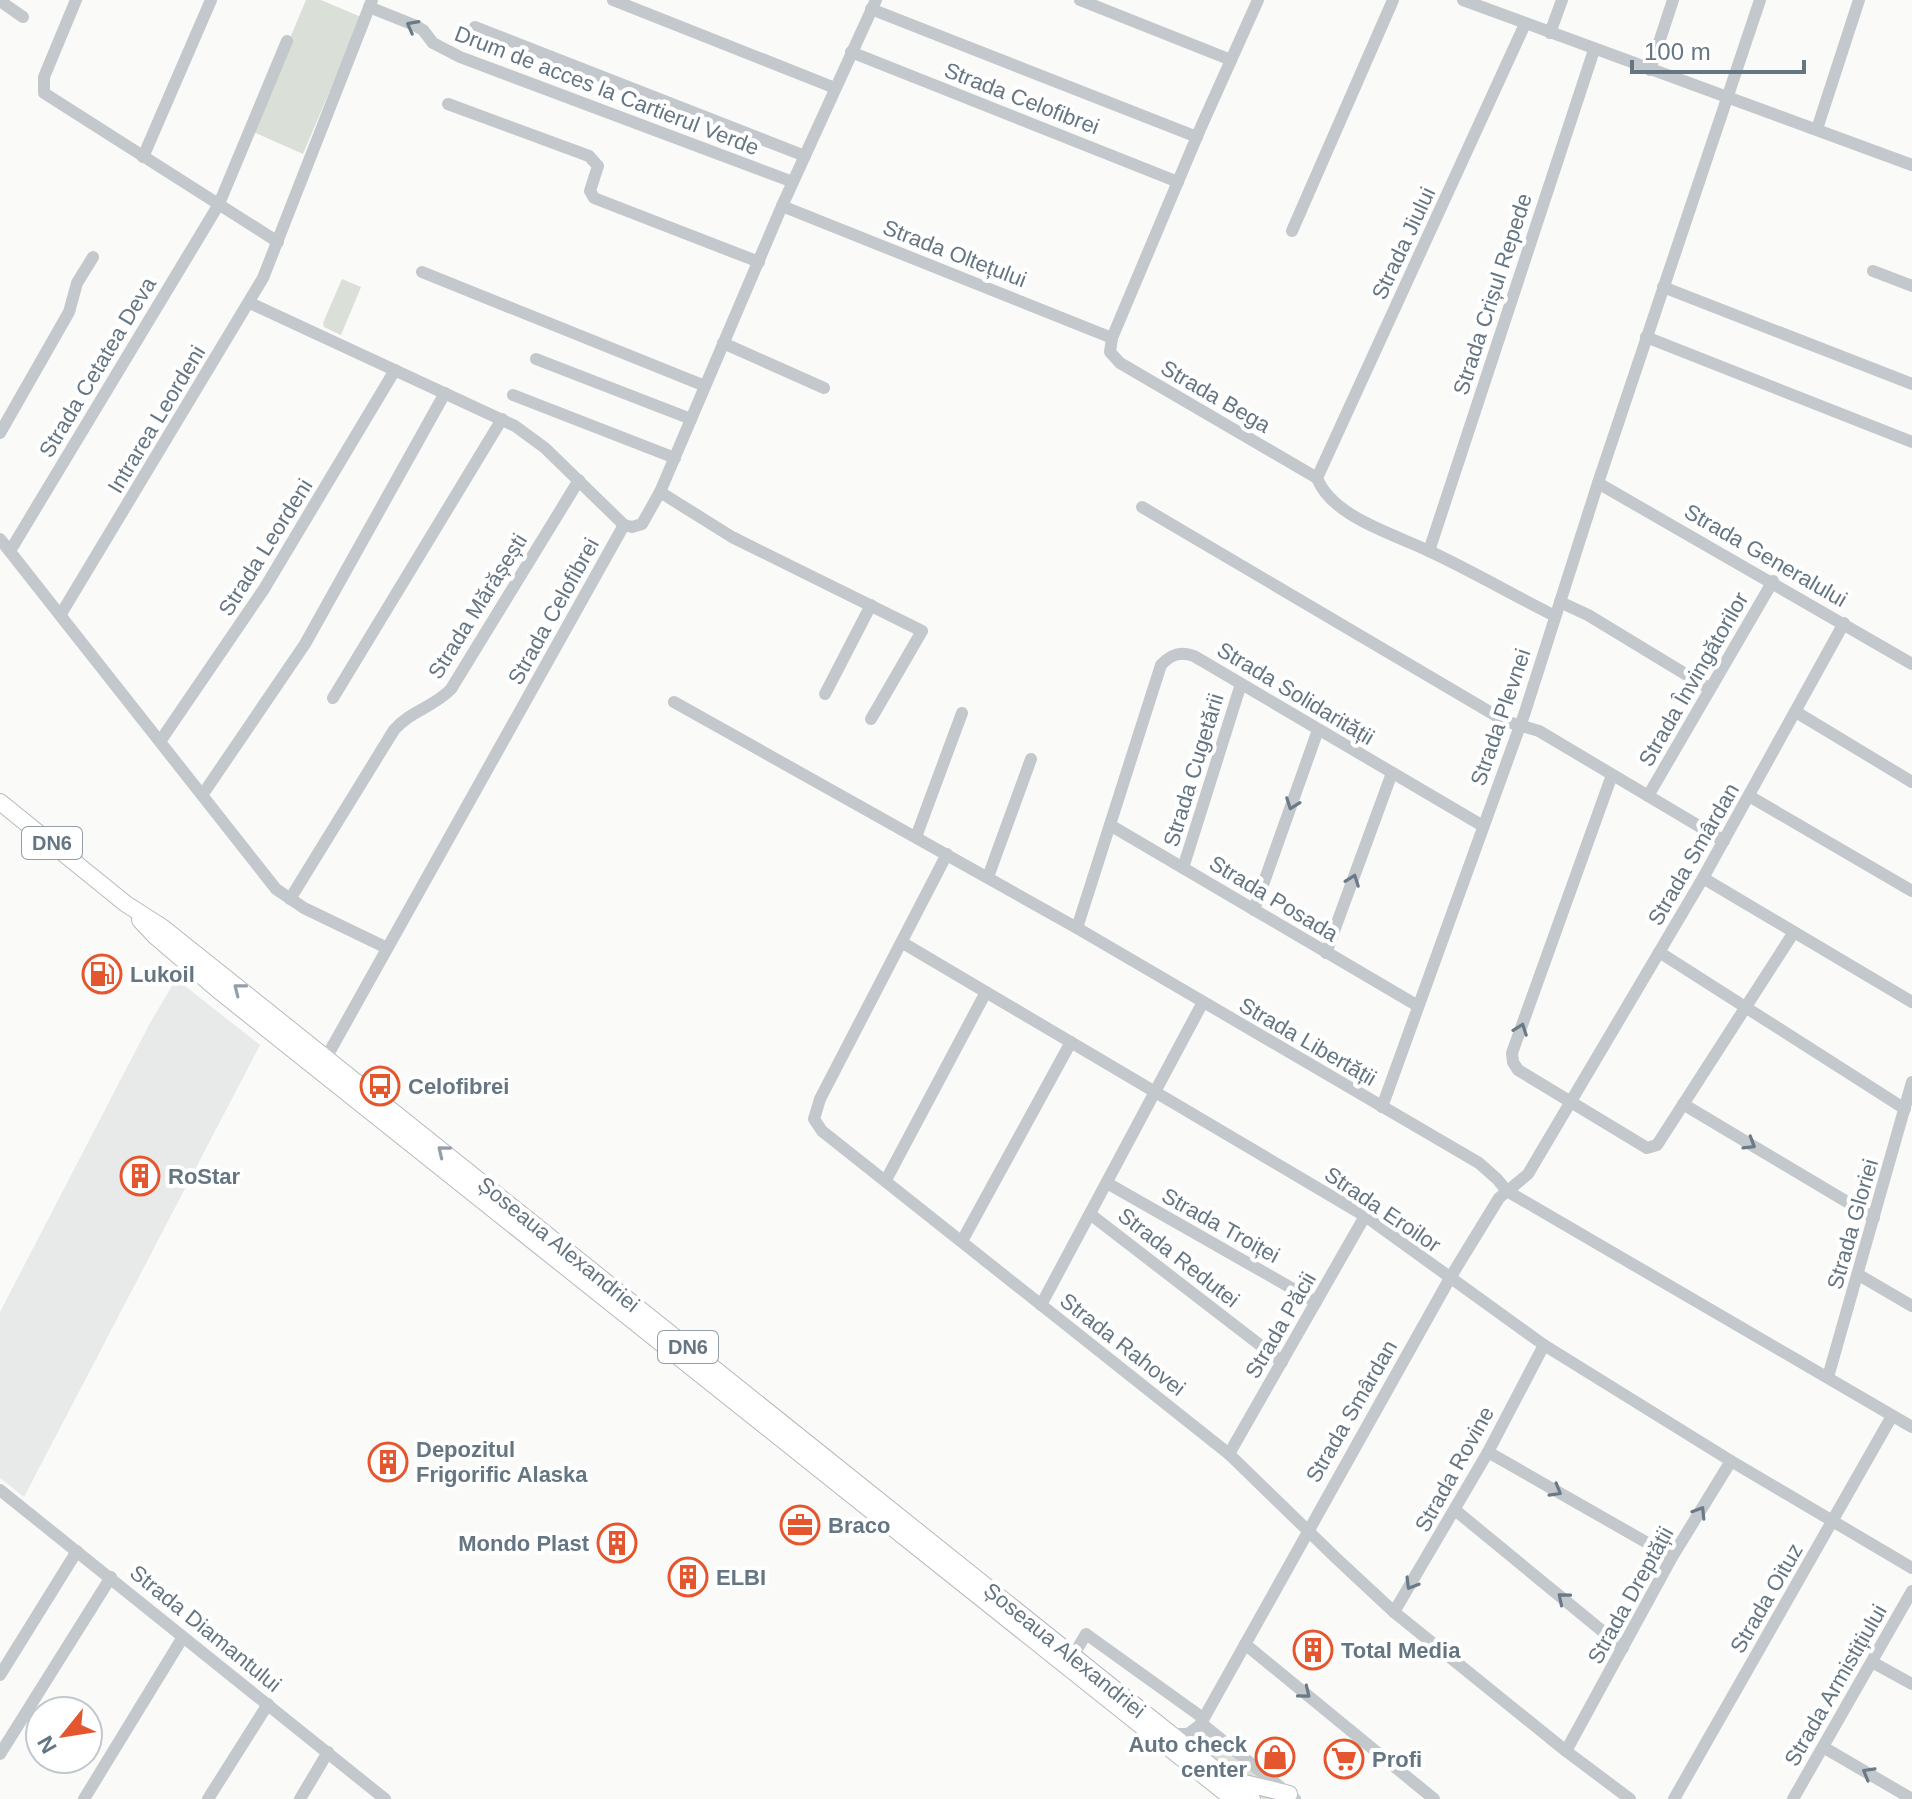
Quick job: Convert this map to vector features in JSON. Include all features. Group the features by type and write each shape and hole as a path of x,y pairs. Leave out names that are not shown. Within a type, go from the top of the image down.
{"main road":[{"name":"Șoseaua Alexandriei","path":"0,802 126,904 162,927 1252,1799"},
{"name":"Șoseaua Alexandriei","path":"126,904 156,937 218,990 1233,1799"},
{"path":"1227,1779 1258,1784 1292,1796"}],"street":[{"path":"76,0 44,77 44,93 278,242"},
{"path":"143,157 211,0"},
{"path":"613,0 835,88"},
{"path":"1080,0 1231,60"},
{"path":"1112,338 1258,0"},
{"path":"1292,231 1393,0"},
{"path":"1463,0 1912,165"},
{"path":"1550,33 1562,0"},
{"path":"1650,70 1673,0"},
{"name":"Strada Plevnei","path":"1382,1107 1521,725 1646,337 1760,0"},
{"path":"1817,129 1859,0"},
{"path":"0,1 23,17"},
{"name":"Drum de acces la Cartierul Verde","path":"371,3 423,30 433,43 460,57 793,182"},
{"name":"Intrarea Leordeni","path":"61,614 250,303 278,242 371,3"},
{"name":"Strada Celofibrei","path":"326,1058 624,525 632,527 642,524 660,492 782,206 874,4 1197,137"},
{"name":"Strada Jiului","path":"1317,478 1525,24"},
{"path":"475,27 805,156"},
{"name":"Strada Cetatea Deva","path":"10,551 219,204 287,41"},
{"name":"Strada Crișul Repede","path":"1429,551 1594,50"},
{"name":"Strada Celofibrei","path":"851,52 1178,182"},
{"path":"448,104 594,159 598,170 590,191 594,198 759,262"},
{"name":"Strada Oltețului","path":"782,206 1112,338"},
{"path":"0,433 69,312 77,283 93,257"},
{"path":"1873,271 1912,286"},
{"path":"422,272 705,386"},
{"path":"1663,287 1912,384"},
{"path":"250,303 502,419 534,438 624,525"},
{"path":"1646,337 1912,442"},
{"name":"Strada Bega","path":"1112,338 1110,352 1120,363 1317,478"},
{"path":"723,343 824,388"},
{"path":"536,359 691,419"},
{"name":"Strada Leordeni","path":"161,740 264,589 395,370"},
{"path":"203,794 305,644 445,393"},
{"path":"513,395 675,458"},
{"path":"333,698 502,419"},
{"path":"1317,478 1326,494 1354,516 1555,616"},
{"name":"Strada Mărășești","path":"290,899 394,730 411,714 440,701 451,689 579,480"},
{"name":"Strada Generalului","path":"1598,483 1773,581 1912,664"},
{"path":"660,492 732,537 922,631 871,719"},
{"path":"1142,507 1505,721 1539,731 1724,841"},
{"path":"0,539 161,740 263,875 290,899 387,948"},
{"name":"Strada Învingătorilor","path":"1648,796 1773,581"},
{"path":"1560,602 1588,615 1710,689"},
{"path":"825,694 871,605"},
{"name":"Strada Smârdan","path":"1201,1722 1450,1278 1493,1206 1528,1174 1703,878 1844,623"},
{"name":"Strada Solidarității","path":"1077,928 1161,665 1166,659 1180,653 1189,654 1483,826"},
{"name":"Strada Cugetării","path":"1183,868 1241,684"},
{"name":"Strada Libertății","path":"674,702 988,877 1479,1163 1507,1191 1912,1427"},
{"path":"1796,712 1912,782"},
{"path":"916,837 962,713"},
{"path":"1254,910 1318,730"},
{"path":"988,877 1031,759"},
{"path":"1326,953 1392,773"},
{"path":"1612,775 1512,1053 1518,1070 1647,1148 1657,1145 1794,932"},
{"path":"1749,796 1912,891"},
{"name":"Strada Posada","path":"1110,825 1418,1006"},
{"name":"Strada Rahovei","path":"947,854 820,1099 814,1119 822,1131 1229,1454 1394,1612 1630,1799"},
{"path":"1703,878 1912,1002"},
{"name":"Strada Eroilor","path":"903,943 1365,1216 1544,1345 1912,1568"},
{"path":"1659,952 1905,1109"},
{"path":"886,1180 986,992"},
{"path":"1041,1305 1203,1002"},
{"path":"962,1241 1071,1042"},
{"name":"Strada Gloriei","path":"1828,1377 1912,1082"},
{"path":"1683,1104 1874,1218"},
{"name":"Strada Troiței","path":"1107,1183 1316,1302"},
{"name":"Strada Redutei","path":"1090,1214 1282,1362"},
{"name":"Strada Păcii","path":"1229,1454 1365,1216"},
{"path":"1859,1275 1912,1306"},
{"name":"Strada Rovine","path":"1394,1612 1488,1452 1544,1345"},
{"name":"Strada Oituz","path":"1674,1799 1892,1416"},
{"path":"1488,1452 1672,1557"},
{"name":"Strada Dreptății","path":"1566,1751 1672,1557 1731,1461"},
{"name":"Strada Diamantului","path":"0,1490 385,1799"},
{"path":"1455,1510 1623,1648"},
{"path":"0,1675 77,1551"},
{"path":"0,1754 111,1577"},
{"name":"Strada Armistițiului","path":"1793,1799 1912,1591"},
{"path":"1073,1656 1086,1634 1292,1796"},
{"path":"84,1799 183,1637"},
{"path":"1245,1644 1434,1799"},
{"path":"1872,1662 1912,1684"},
{"path":"208,1799 268,1704"},
{"path":"1170,1734 1188,1734 1201,1722"},
{"path":"1823,1747 1912,1799"},
{"path":"300,1799 328,1752"}],"shaded area":[{"path":"306,0 321,0 361,17 303,154 251,131"},
{"path":"342,279 361,287 341,335 324,327 323,323"},
{"path":"176,979 260,1045 24,1497 0,1478 0,1312"},
{"path":"1205,1733 1289,1799 1263,1799 1210,1756 1204,1745"}],"place":[{"name":"Lukoil","path":"102,974"},
{"name":"Celofibrei","path":"380,1086"},
{"name":"RoStar","path":"140,1176"},
{"name":"Depozitul Frigorific Alaska","path":"388,1462"},
{"name":"Braco","path":"800,1525"},
{"name":"Mondo Plast","path":"617,1543"},
{"name":"ELBI","path":"688,1577"},
{"name":"Total Media","path":"1313,1650"},
{"name":"Auto check center","path":"1275,1757"},
{"name":"Profi","path":"1344,1759"}]}
